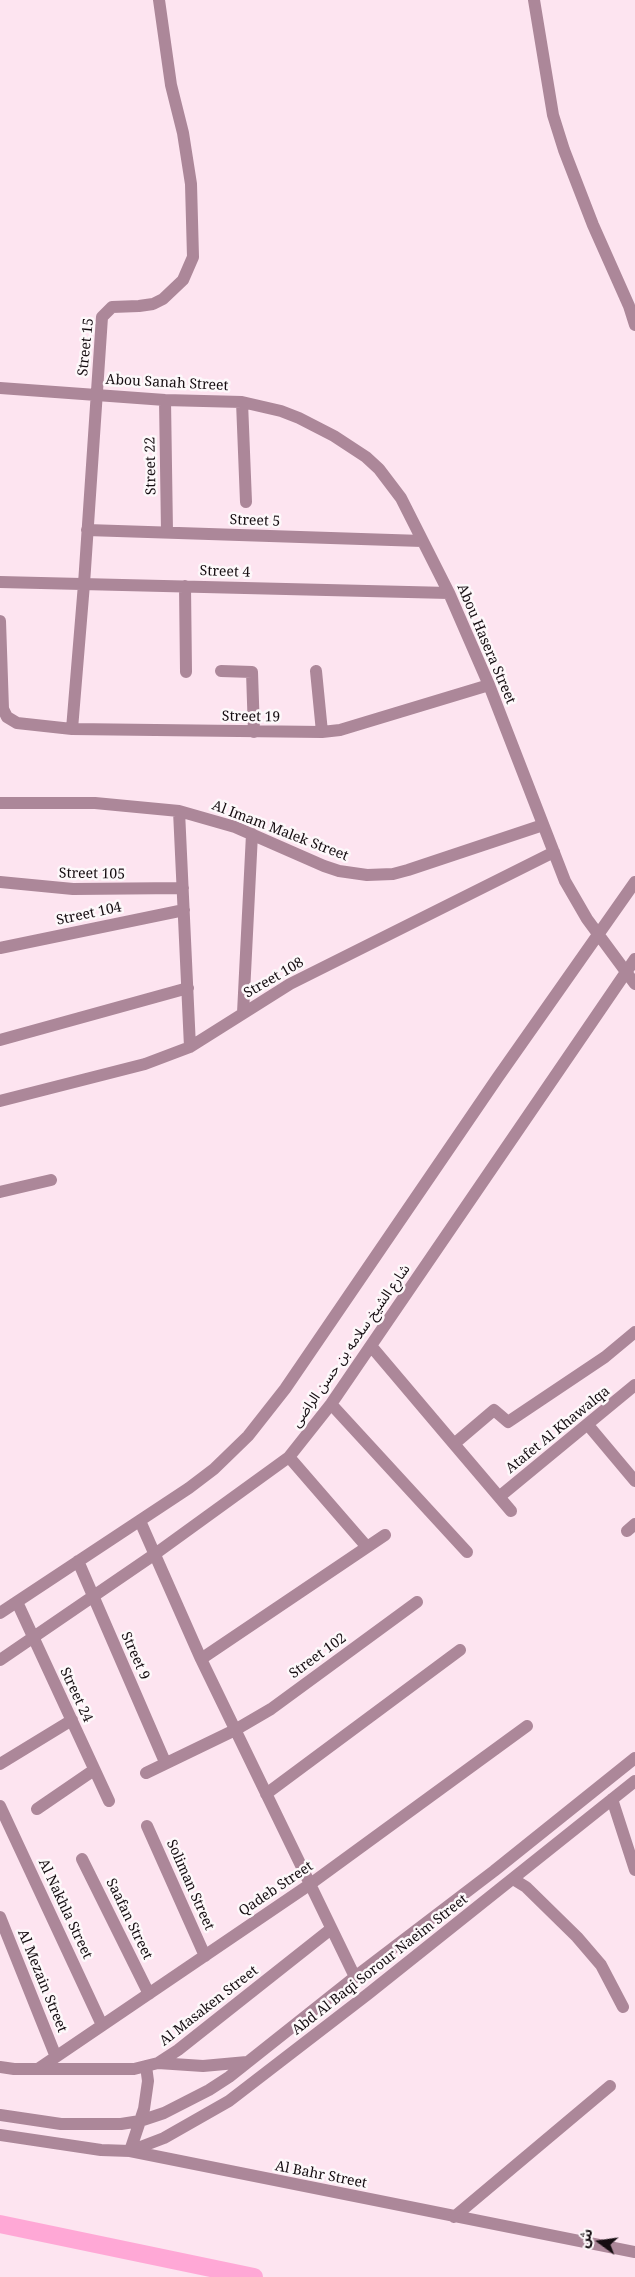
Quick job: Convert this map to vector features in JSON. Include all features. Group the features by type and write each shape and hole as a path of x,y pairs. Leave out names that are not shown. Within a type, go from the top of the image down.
{"street":[{"name":"Street 15","path":"72,729 102,316 112,307 153,304 163,299 183,280 192,257 191,184 183,133 171,85 158,0"},
{"path":"534,0 553,115 564,150 593,225 629,306 635,325"},
{"name":"Abou Sanah Street","path":"0,388 165,400 242,402"},
{"name":"Street 22","path":"165,400 167,532"},
{"path":"242,402 246,502"},
{"name":"Abou Hasera Street","path":"242,402 281,411 334,436 366,457 391,483 401,498 449,594 489,685 543,825 570,888 599,936 635,984"},
{"name":"Street 5","path":"87,530 422,541"},
{"name":"Street 4","path":"0,582 449,594"},
{"path":"185,586 186,672"},
{"name":"Street 19","path":"0,621 1,699 7,717 17,723 72,729 322,732 340,730 489,685"},
{"path":"221,671 252,672 254,732"},
{"path":"316,671 322,732"},
{"name":"Al Imam Malek Street","path":"0,803 96,803 179,811 216,821 252,834 339,871 380,875 408,870 543,825"},
{"path":"179,811 190,1047"},
{"path":"243,1013 252,834"},
{"name":"Street 108","path":"0,1101 144,1064 190,1047 290,984 554,852"},
{"name":"Street 105","path":"0,882 73,889 183,888"},
{"path":"0,1613 140,1521 214,1469 248,1436 286,1389 498,1077 599,936 635,882"},
{"name":"Street 104","path":"0,948 184,910"},
{"name":"شارع الشيخ سلامه بن حسن الراضى","path":"0,1660 155,1554 289,1457 331,1404 635,959"},
{"path":"0,1040 188,988"},
{"path":"0,1033 17,1036"},
{"path":"0,1192 51,1180"},
{"path":"454,1444 494,1410 508,1422 604,1357 635,1332"},
{"path":"371,1346 511,1511"},
{"name":"Atafet Al Khawalqa","path":"499,1497 634,1387"},
{"path":"331,1404 466,1552"},
{"path":"588,1425 635,1481"},
{"path":"289,1457 367,1547"},
{"path":"140,1521 201,1658 355,1977"},
{"path":"201,1658 385,1535"},
{"name":"Street 9","path":"78,1561 165,1762"},
{"name":"Street 24","path":"17,1602 109,1801"},
{"name":"Street 102","path":"146,1773 165,1762 235,1730 271,1709 417,1602"},
{"path":"266,1794 460,1650"},
{"path":"0,1764 72,1720"},
{"name":"Qadeb Street","path":"38,2069 309,1885 527,1726"},
{"name":"Abd Al Baqi Sorour Naeim Street","path":"140,2121 194,2098 229,2077 635,1758"},
{"path":"37,1810 94,1770"},
{"name":"Abd Al Baqi Sorour Naeim Street","path":"130,2151 164,2138 229,2101 635,1781"},
{"path":"612,1799 635,1870"},
{"name":"Al Nakhla Street","path":"0,1806 102,2025"},
{"name":"Soliman Street","path":"147,1826 205,1956"},
{"name":"Saafan Street","path":"82,1858 149,1994"},
{"path":"513,1879 526,1887 577,1937 601,1965 623,2007"},
{"name":"Al Mezain Street","path":"0,1917 56,2057"},
{"name":"Al Masaken Street","path":"0,2067 134,2069 152,2064 178,2050 331,1929"},
{"path":"130,2151 147,2096 152,2064 203,2066 249,2061"},
{"path":"454,2216 610,2086"},
{"path":"0,2115 80,2126 101,2126 140,2121"},
{"name":"Al Bahr Street","path":"0,2135 101,2150 130,2151 635,2252"}],"waterway":[{"path":"0,2224 254,2277"}]}
